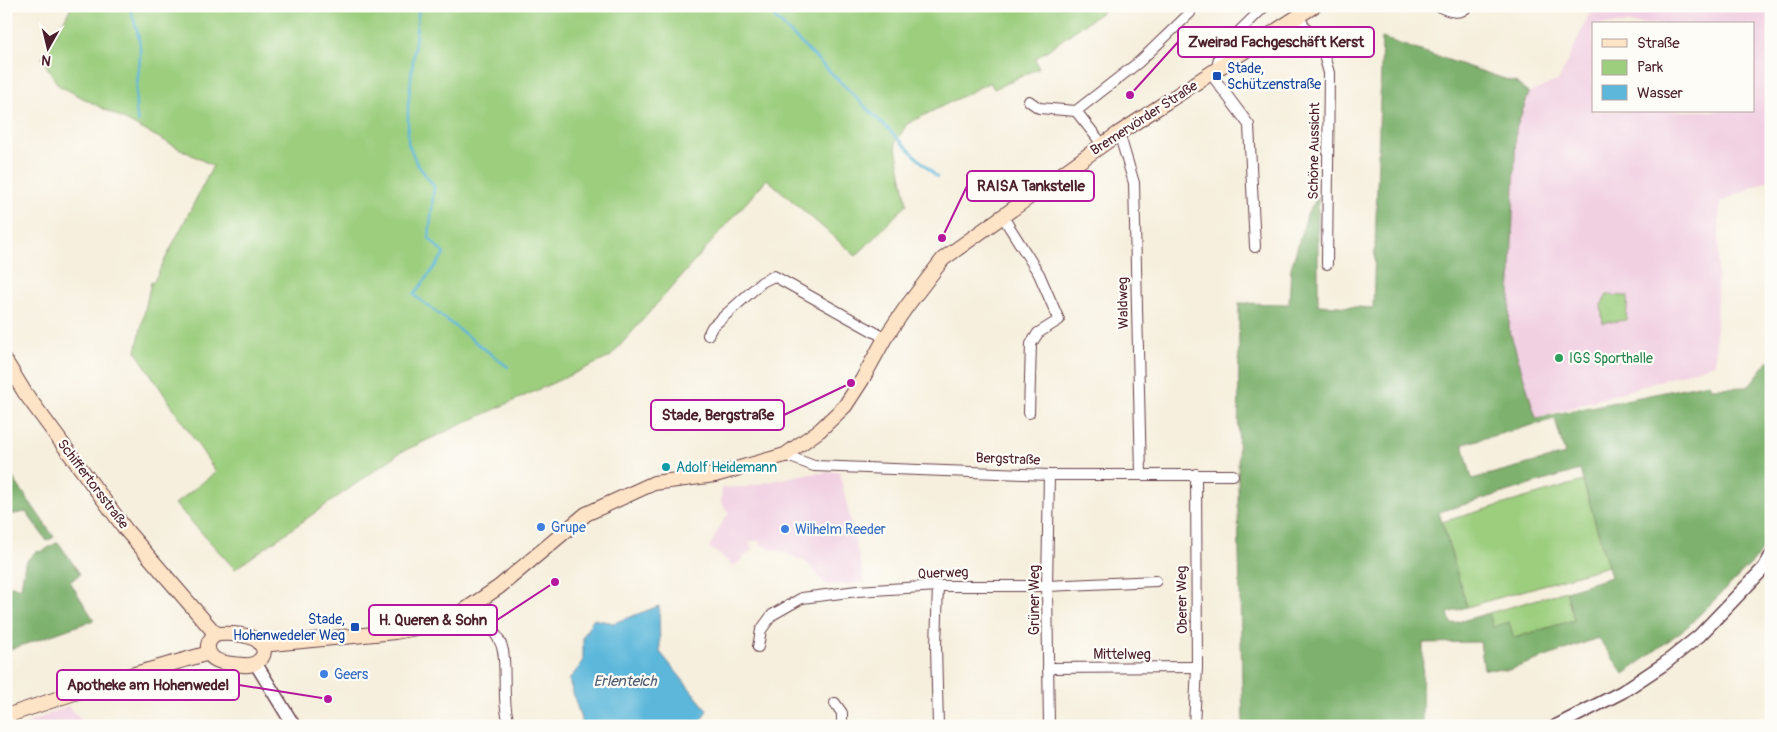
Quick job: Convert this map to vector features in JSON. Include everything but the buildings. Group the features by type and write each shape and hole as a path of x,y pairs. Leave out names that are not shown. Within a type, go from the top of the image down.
{"main road":[{"name":"Bremervörder Straße","path":"212,643 212,657 221,662 246,666 260,656 314,641 395,632 427,626 465,610 499,587 586,514 654,483 715,475 785,455 820,430 845,406 885,338 943,259 1102,144 1314,6"},
{"name":"Schiffertorsstraße","path":"6,362 25,393 126,530 187,600 194,616 212,643"},
{"path":"187,600 203,608 220,625 230,630 276,638 293,637 314,641"},
{"path":"6,716 110,681 212,643 225,634 249,637 260,656"}],"street":[{"path":"1029,101 1039,108 1076,111 1139,62 1190,13 1192,6"},
{"path":"1255,246 1249,125 1214,72 1220,50 1265,6"},
{"path":"1438,6 1456,13 1466,10 1468,6"},
{"name":"Schöne Aussicht","path":"1298,17 1323,52 1329,73 1327,264"},
{"path":"1076,111 1102,144"},
{"name":"Waldweg","path":"1119,133 1134,184 1141,474"},
{"path":"1003,217 1039,274 1059,320 1038,333 1031,344 1029,413"},
{"path":"708,335 712,327 762,282 774,276 885,338"},
{"name":"Bergstraße","path":"785,455 814,466 1049,474 1233,474"},
{"name":"Grüner Weg","path":"1049,474 1047,586 1049,726"},
{"name":"Oberer Weg","path":"1194,726 1197,667 1196,474"},
{"path":"1556,726 1622,692 1678,653 1705,630 1764,568 1771,556"},
{"name":"Querweg","path":"758,647 761,630 772,615 802,598 857,591 938,586 1047,586 1156,581"},
{"path":"938,586 936,646 938,726"},
{"path":"472,606 498,638 503,649 506,713 510,726"},
{"path":"260,656 294,726"},
{"name":"Mittelweg","path":"1048,668 1197,667"},
{"path":"835,703 842,713 842,726"}],"shaded area":[{"path":"1593,6 1771,6 1771,179 1720,202 1715,364 1536,418 1509,328 1516,129 1529,93 1559,80"},
{"name":"Wilhelm Reeder","path":"839,471 865,583 826,585 807,563 761,545 760,541 749,541 752,550 734,566 709,547 729,514 721,502 722,488 745,487 801,475"},
{"path":"68,706 87,726 22,726"}],"green space":[{"path":"72,6 1110,6 1035,59 1039,68 994,89 990,82 907,124 895,143 907,204 856,256 767,179 610,357 401,452 235,569 175,504 216,472 136,352 151,282 153,283 213,166 58,85 42,58"},
{"path":"1382,38 1517,83 1529,93 1516,129 1509,328 1536,418 1709,383 1711,388 1748,387 1769,360 1771,362 1771,534 1756,559 1688,626 1624,674 1598,638 1509,670 1484,669 1480,642 1423,643 1422,726 1243,726 1238,510 1239,303 1289,304 1291,268 1308,212 1318,197 1318,305 1373,308","holes":["1555,419 1565,454 1472,479 1463,444","1580,470 1611,577 1566,591 1574,620 1514,638 1509,622 1493,627 1489,613 1451,624 1448,613 1467,607 1439,512"]},
{"path":"1607,295 1628,296 1626,320 1603,323 1601,305"},
{"path":"6,468 54,537 47,541 26,512 9,515 6,518"},
{"path":"1583,481 1608,566 1467,607 1442,522"},
{"path":"58,542 80,574 70,582 94,620 6,651 6,585 21,588 25,563 35,552 43,551"},
{"path":"1566,591 1574,620 1514,638 1493,627 1489,613"}],"water":[{"name":"Erlenteich","path":"659,606 660,652 707,710 698,726 583,726 569,680 583,662 583,637 593,619 614,623"}],"waterway":[{"path":"129,6 140,43 136,97 138,122"},
{"path":"419,6 408,106 408,143 417,164 434,186 429,238 444,254 414,295 508,367"},
{"path":"763,6 937,177"}],"place":[{"name":"Stade, Schützenstraße","path":"1217,76"},
{"name":"Zweirad Fachgeschäft Kerst","path":"1130,95"},
{"name":"RAISA Tankstelle","path":"942,238"},
{"name":"IGS Sporthalle","path":"1559,358"},
{"name":"Stade, Bergstraße","path":"851,383"},
{"name":"Adolf Heidemann","path":"666,467"},
{"name":"Grupe","path":"541,527"},
{"name":"Wilhelm Reeder","path":"785,529"},
{"name":"H. Queren & Sohn","path":"555,582"},
{"name":"Stade, Hohenwedeler Weg","path":"355,627"},
{"name":"Geers","path":"324,674"},
{"name":"Apotheke am Hohenwedel","path":"328,699"}]}
